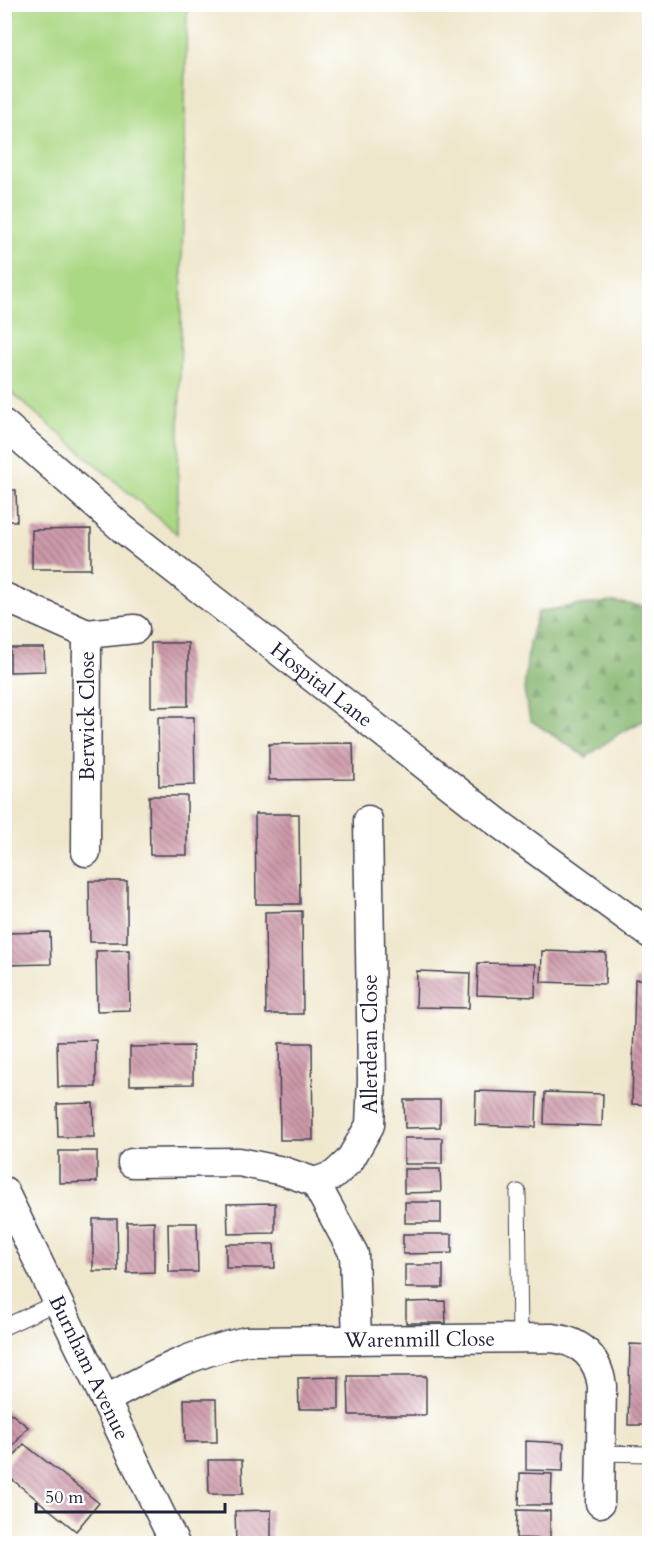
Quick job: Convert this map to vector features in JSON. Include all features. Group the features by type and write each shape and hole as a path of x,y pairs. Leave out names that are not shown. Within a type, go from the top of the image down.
{"street":[{"name":"Hospital Lane","path":"4,424 123,529 501,825 650,934"},
{"name":"Berwick Close","path":"4,597 87,634 86,852"},
{"path":"87,634 135,629"},
{"name":"Allerdean Close","path":"315,1182 334,1175 351,1160 370,1125 372,1080 368,820"},
{"path":"132,1163 239,1162 283,1170 315,1182 354,1254 357,1340"},
{"name":"Burnham Avenue","path":"4,1191 105,1400 166,1541"},
{"name":"Warenmill Close","path":"105,1400 162,1369 212,1349 246,1341 565,1339 587,1352 595,1362 600,1374 602,1386 600,1503"}],"lane":[{"path":"518,1192 520,1338"},
{"path":"4,1327 58,1302"},
{"path":"601,1453 650,1454"}],"green space":[{"path":"5,4 187,5 177,534 5,387"},
{"path":"614,602 649,607 649,718 620,733 586,757 530,720 524,690 529,643 538,612 577,605"}],"building":[{"path":"4,490 16,490 17,521 4,521"},
{"path":"91,529 91,569 32,569 32,530"},
{"path":"151,643 188,643 188,706 151,707"},
{"path":"10,648 44,648 45,671 10,672"},
{"path":"158,717 194,717 195,785 159,786"},
{"path":"353,743 354,779 269,780 269,744"},
{"path":"149,796 187,796 187,855 150,855"},
{"path":"255,814 299,814 300,904 256,904"},
{"path":"89,881 127,881 127,942 90,942"},
{"path":"302,911 303,1014 266,1014 265,912"},
{"path":"50,932 51,964 4,965 4,933"},
{"path":"129,950 130,1010 97,1011 96,951"},
{"path":"542,951 606,953 605,984 541,982"},
{"path":"478,963 536,964 535,997 477,995"},
{"path":"417,971 470,973 469,1008 416,1007"},
{"path":"635,979 650,980 650,1105 632,1104"},
{"path":"96,1040 96,1087 58,1087 57,1041"},
{"path":"279,1043 312,1043 313,1140 280,1140"},
{"path":"193,1046 193,1084 130,1085 130,1047"},
{"path":"476,1091 537,1093 536,1127 475,1125"},
{"path":"545,1092 603,1094 602,1126 544,1124"},
{"path":"404,1100 440,1100 440,1127 405,1128"},
{"path":"93,1103 94,1137 58,1137 57,1104"},
{"path":"404,1138 442,1138 442,1164 404,1164"},
{"path":"59,1151 97,1151 97,1182 59,1183"},
{"path":"404,1169 440,1169 441,1192 404,1193"},
{"path":"405,1202 441,1202 441,1223 405,1223"},
{"path":"275,1203 275,1233 228,1234 227,1204"},
{"path":"93,1219 117,1219 118,1271 93,1271"},
{"path":"154,1221 154,1272 127,1273 127,1222"},
{"path":"168,1223 197,1223 198,1272 169,1272"},
{"path":"403,1234 452,1234 452,1253 403,1254"},
{"path":"226,1244 274,1244 275,1268 226,1268"},
{"path":"405,1265 443,1265 443,1288 405,1288"},
{"path":"445,1301 446,1323 406,1323 406,1302"},
{"path":"630,1344 650,1345 650,1425 628,1425"},
{"path":"348,1376 426,1376 426,1415 349,1415"},
{"path":"339,1377 339,1409 299,1409 298,1378"},
{"path":"184,1399 216,1399 217,1442 185,1442"},
{"path":"4,1408 28,1427 7,1454 4,1452"},
{"path":"526,1441 564,1443 563,1471 526,1470"},
{"path":"24,1444 99,1503 76,1531 4,1473 4,1468"},
{"path":"208,1460 242,1460 243,1494 209,1494"},
{"path":"520,1473 552,1474 551,1505 519,1505"},
{"path":"271,1510 271,1543 236,1543 235,1511"},
{"path":"517,1510 550,1511 550,1539 516,1538"}]}
